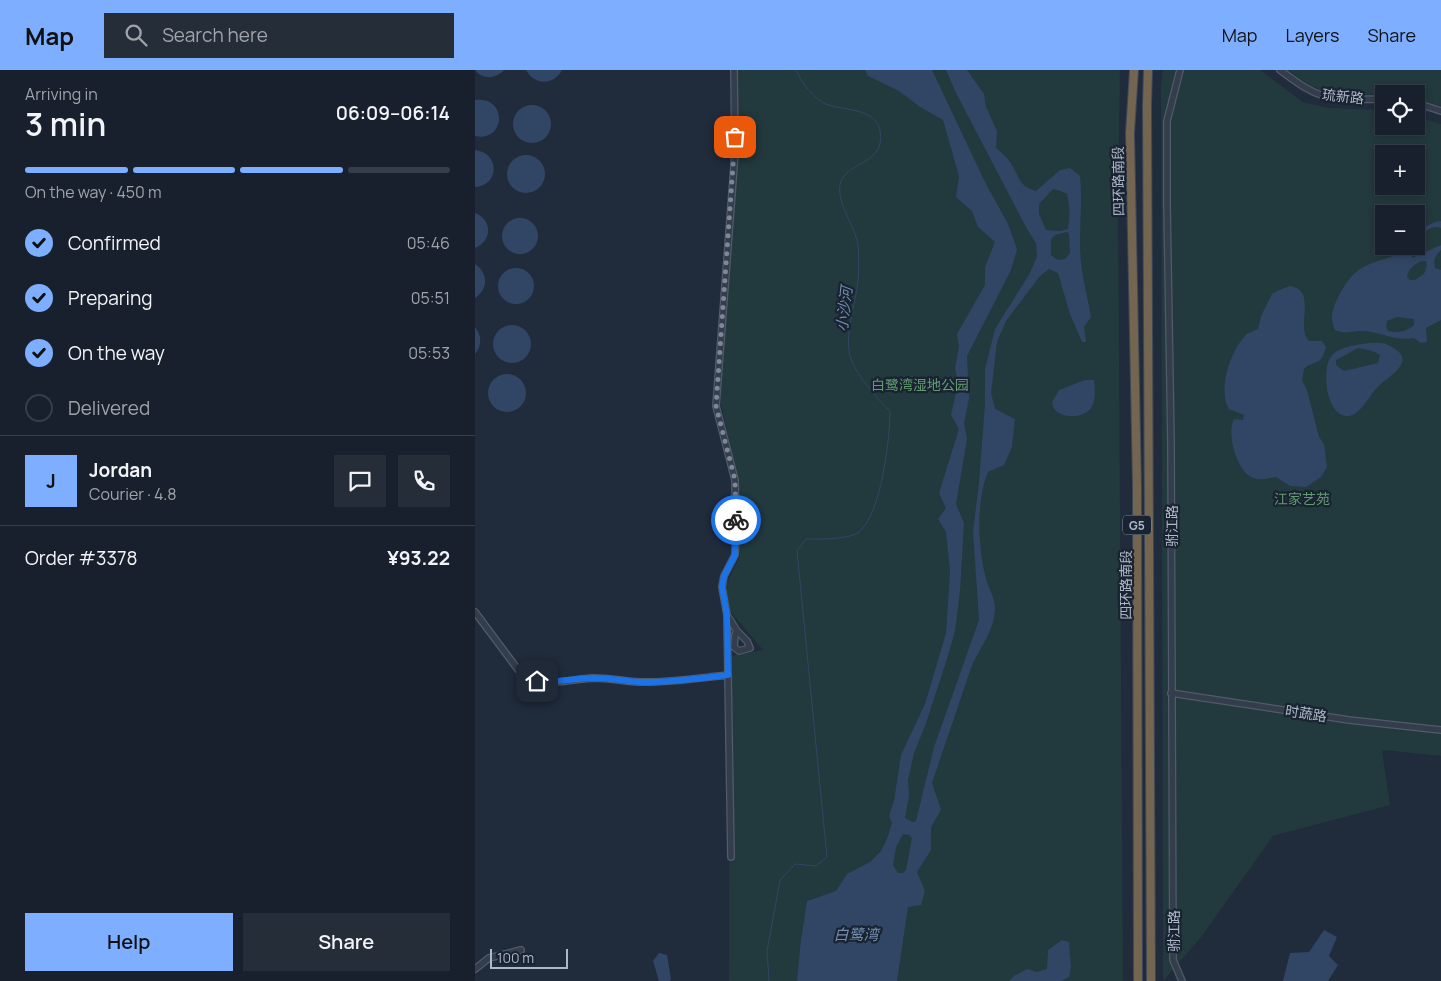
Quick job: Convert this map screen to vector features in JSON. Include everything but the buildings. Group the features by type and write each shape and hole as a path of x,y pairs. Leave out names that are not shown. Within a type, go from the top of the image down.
{"highway":[{"name":"四环路南段","path":"1132,70 1130,133 1137,476 1138,981"},
{"name":"四环路南段","path":"1149,70 1147,106 1151,981"}],"street":[{"path":"731,857 727,615 722,587 724,576 735,555 735,480 716,406 735,153 734,70"},
{"name":"驸江路","path":"1180,70 1167,121 1167,203 1171,443 1173,960 1182,981"},
{"name":"琉新路","path":"1280,70 1303,87 1325,96 1375,99"},
{"path":"1425,106 1441,112"},
{"path":"475,612 519,671 528,678 537,681 551,682 593,678 648,681 684,680 728,675"},
{"path":"727,615 737,631"},
{"name":"时蔬路","path":"1171,693 1349,720 1441,730"},
{"path":"475,969 489,958 521,950"}],"green space":[{"name":"白鹭湾湿地公园","path":"738,70 1120,70 1118,199 1123,981 729,981 730,656 763,650 730,611 725,587 740,556 738,546 738,481 720,400 737,153"},
{"name":"江家艺苑","path":"1163,70 1260,70 1303,102 1329,108 1375,110 1375,135 1425,135 1425,119 1441,124 1441,756 1382,750 1390,805 1273,836 1202,936 1163,981 1161,86"},
{"path":"1288,70 1441,70 1441,106 1425,102 1425,85 1375,85 1375,95 1338,95 1324,92"}],"water":[{"path":"475,70 504,70 493,77 486,77"},
{"path":"526,70 562,70 554,79 544,82 534,79"},
{"name":"白鹭湾","path":"865,70 932,70 985,182 1008,224 1017,249 1011,270 967,356 969,398 964,424 967,439 956,504 964,523 960,591 955,631 925,726 914,753 908,780 909,796 905,818 913,822 916,821 934,747 979,620 973,532 985,404 985,369 995,329 1030,273 1037,256 1036,243 956,93 946,70 967,70 984,94 986,107 997,131 996,148 1009,160 1025,186 1036,191 1060,170 1070,168 1080,176 1081,263 1091,317 1084,327 1086,342 1082,342 1070,314 1058,273 1049,269 1040,276 1006,321 997,342 991,393 995,409 1015,419 1012,447 1004,465 988,472 981,496 979,523 981,550 987,583 995,604 994,616 990,632 971,668 932,783 941,810 931,827 931,850 917,872 925,891 921,905 908,907 897,981 797,981 807,901 836,891 847,874 870,862 881,851 887,839 892,823 889,816 894,801 901,755 925,704 946,633 950,571 946,532 938,519 946,508 939,493 959,429 951,415 958,384 955,368 959,346 957,334 985,285 985,267 995,242 978,227 972,211 956,197 959,176 943,120 920,107 899,91 868,76","holes":["1053,189 1067,194 1069,203 1068,229 1060,231 1046,230 1039,214 1039,204","1067,232 1069,234 1070,253 1065,259 1058,260 1051,255 1051,239 1055,235","903,834 909,835 912,838 906,870 903,873 898,873 893,865 896,847"]},
{"path":"475,100 486,100 493,104 498,111 499,119 493,133 485,136 475,136"},
{"path":"532,105 545,111 551,124 545,137 532,143 519,137 513,124 519,111"},
{"path":"475,150 483,152 489,157 493,162 494,169 489,181 475,187"},
{"path":"526,155 539,161 545,174 539,187 526,193 513,187 507,174 513,161"},
{"path":"475,213 485,220 488,230 485,241 475,248"},
{"path":"520,218 527,219 533,223 537,229 537,243 533,249 527,253 520,254 513,253 507,249 503,243 502,236 503,229 507,223 513,219"},
{"path":"1441,221 1441,228 1434,227 1425,231 1425,228"},
{"path":"1441,245 1441,250 1436,256 1434,263 1435,268 1441,270 1441,320 1426,328 1427,342 1421,343 1414,338 1400,338 1373,332 1344,332 1335,330 1332,319 1334,306 1346,284 1355,273 1366,266 1396,255 1412,255 1412,258 1425,255 1425,252","holes":["1426,261 1427,265 1424,274 1415,280 1410,280 1407,276 1414,265","1397,317 1414,319 1414,325 1402,331 1388,331 1386,326 1387,321"]},
{"path":"475,264 484,276 485,286 475,298"},
{"path":"516,268 528,274 534,286 528,298 516,304 504,298 498,286 504,274"},
{"path":"1290,286 1298,289 1303,294 1305,301 1305,335 1309,341 1322,341 1326,347 1321,359 1304,369 1302,380 1307,390 1319,437 1324,444 1327,467 1321,477 1306,487 1290,486 1276,477 1256,479 1247,474 1238,461 1231,434 1234,419 1243,420 1244,415 1229,409 1225,391 1227,370 1236,349 1247,334 1258,329 1261,316 1272,294"},
{"path":"512,325 526,330 531,344 526,358 512,363 498,358 493,344 498,330"},
{"path":"475,327 480,340 475,354"},
{"path":"1369,343 1383,343 1398,351 1402,357 1402,363 1374,391 1359,411 1351,416 1340,414 1334,408 1327,390 1326,379 1329,360 1337,351","holes":["1358,348 1373,351 1380,355 1378,363 1344,371 1336,365 1336,360"]},
{"path":"507,374 521,379 526,393 521,407 507,412 493,407 488,393 493,379"},
{"path":"1085,380 1094,380 1094,402 1088,411 1084,414 1069,416 1055,410 1052,402 1059,390"},
{"path":"1324,930 1337,937 1329,956 1338,965 1328,981 1283,981 1290,953 1309,952"},
{"path":"1062,940 1069,942 1071,967 1069,977 1061,981 1009,981 1027,969 1037,972 1047,969 1048,950"},
{"path":"659,953 667,955 670,981 659,981 653,961"}],"waterway":[{"name":"小沙河","path":"769,981 767,951 780,880 795,864 816,866 827,857 797,551 806,539 854,535 867,523 873,510 883,475 890,411 863,380 854,366 849,351 849,331 859,267 854,230 840,197 841,181 845,174 866,161 878,150 880,131 877,123 865,114 821,102 808,90 796,70"}],"way so far":[{"path":"735,137 716,406 735,480 736,520"}],"route":[{"path":"537,681 551,682 593,678 639,682 684,680 728,675 727,615 722,587 724,576 735,555 736,520"}]}
